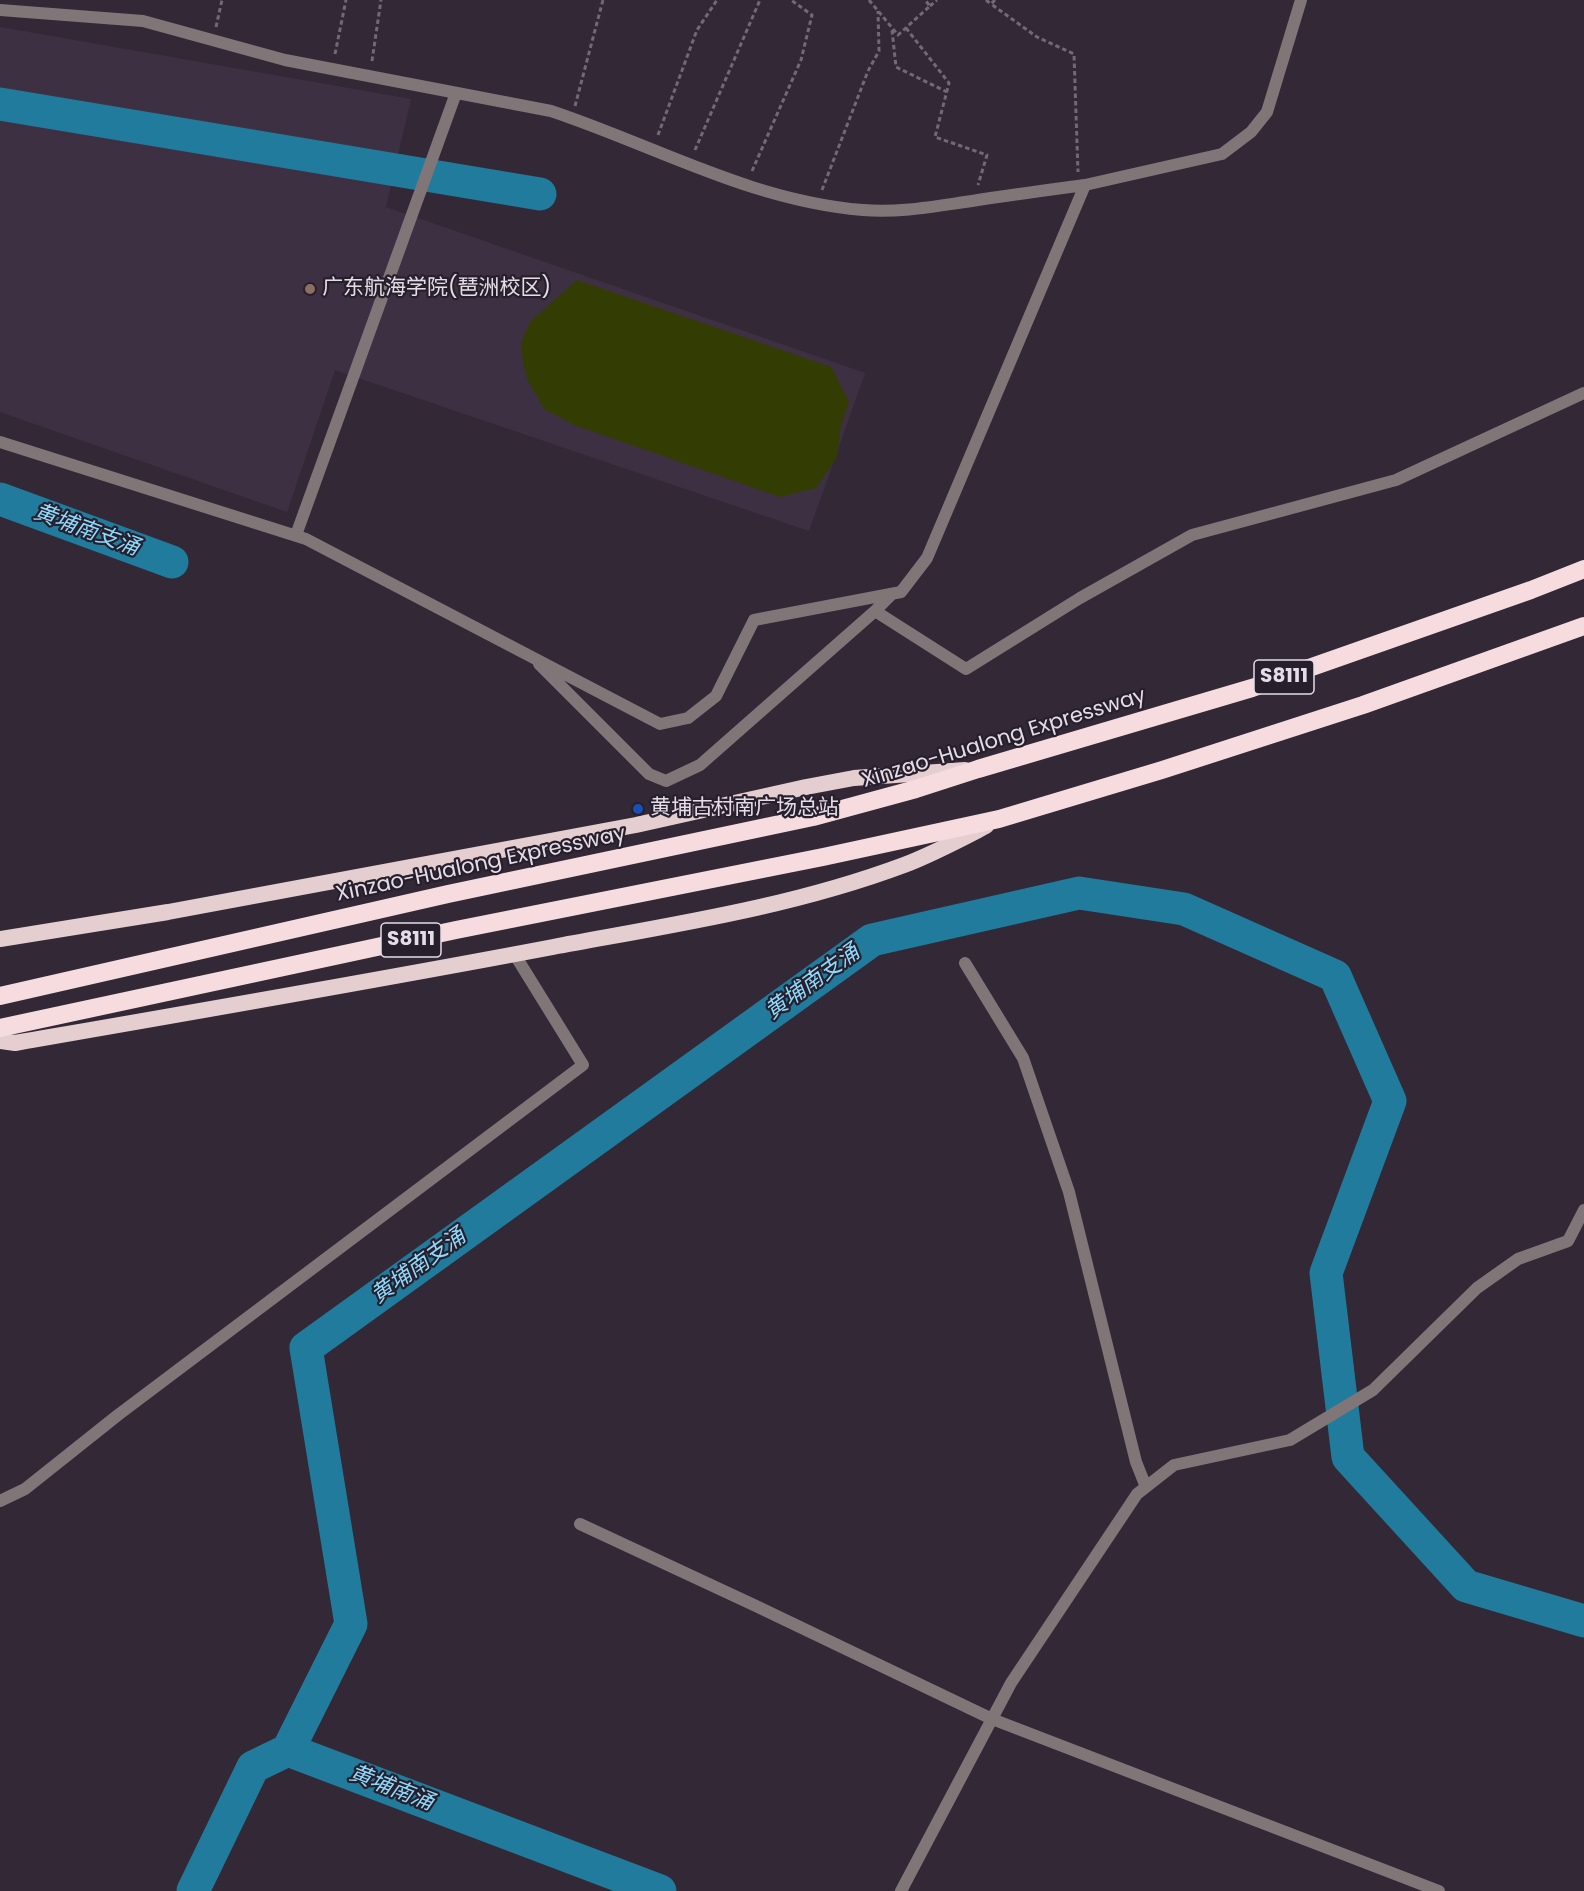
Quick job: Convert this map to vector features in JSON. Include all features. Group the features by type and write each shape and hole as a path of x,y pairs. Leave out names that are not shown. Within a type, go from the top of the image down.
{"highway":[{"name":"Xinzao-Hualong Expressway","path":"0,996 448,894 813,817 916,789 1252,688 1531,590 1584,569"},
{"name":"S8111","path":"0,1028 445,932 823,857 999,819 1353,709 1584,626"},
{"path":"0,939 168,912 625,827 806,786 863,777 978,769"},
{"path":"0,1041 15,1043 515,955 728,914 815,893 904,865 930,855 999,819"}],"street":[{"path":"0,10 143,21 285,60 551,111 746,186 800,202 864,210 909,210 1082,185 1222,154 1251,132 1267,112 1301,0"},
{"path":"296,535 456,93"},
{"path":"0,442 306,538 660,724 688,718 716,696 754,620 901,592 927,558 1082,185"},
{"path":"875,611 966,669 1080,598 1192,535 1396,480 1584,393"},
{"path":"529,655 649,774 666,782 700,765 892,594"},
{"path":"0,1501 25,1489 118,1415 583,1065 515,955"},
{"path":"965,963 1023,1058 1027,1069 1069,1192 1136,1462 1146,1487"},
{"path":"901,1891 1024,1663 1137,1494 1174,1465 1290,1440 1373,1390 1477,1288 1518,1259 1568,1241 1584,1210"},
{"path":"580,1524 992,1719 1439,1891"}],"path":[{"path":"213,40 222,0"},
{"path":"332,69 346,0"},
{"path":"370,77 381,0"},
{"path":"572,118 603,0"},
{"path":"653,150 697,30 717,0"},
{"path":"689,165 760,0"},
{"path":"746,186 801,60 812,15 791,0"},
{"path":"868,0 898,35 937,0"},
{"path":"926,0 930,6"},
{"path":"986,0 1037,37 1074,54 1082,185"},
{"path":"991,4 995,0"},
{"path":"817,204 868,70 879,51 878,11"},
{"path":"892,28 896,67 947,92"},
{"path":"906,28 949,83 935,137 987,155 974,201"}],"shaded area":[{"name":"广东航海学院(琶洲校区)","path":"0,27 411,99 386,207 865,373 809,531 335,370 287,512 0,412"}],"green space":[{"path":"577,280 831,367 849,401 841,426 837,457 816,488 780,497 574,425 544,409 528,381 521,343 530,322"}],"waterway":[{"path":"0,104 540,194"},
{"name":"黄埔南支涌","path":"0,499 172,562"},
{"path":"288,1750 351,1624 306,1348 872,940 1079,893 1184,909 1335,976 1390,1101 1326,1273 1348,1457 1466,1586 1584,1621"},
{"name":"黄埔南涌","path":"193,1891 253,1767 288,1750 660,1891"}],"place":[{"name":"广东航海学院(琶洲校区)","path":"310,289"},
{"name":"黄埔古村南广场总站","path":"638,809"}]}
